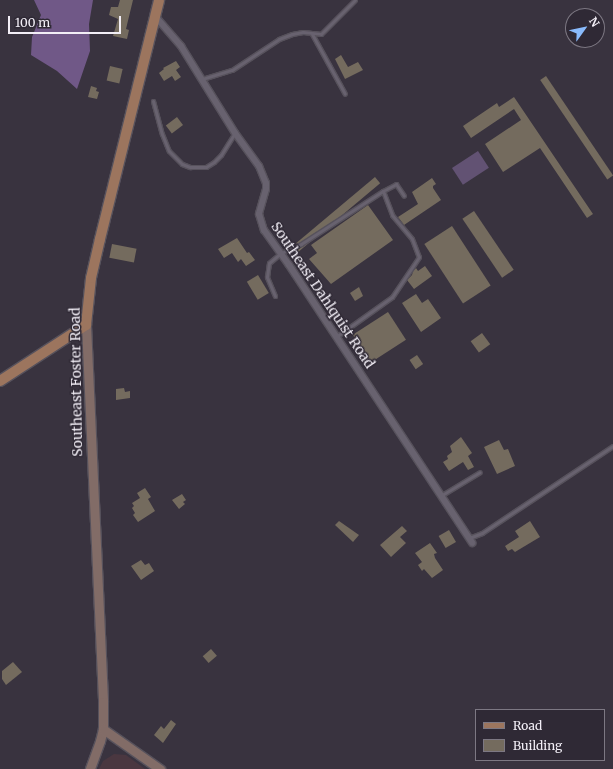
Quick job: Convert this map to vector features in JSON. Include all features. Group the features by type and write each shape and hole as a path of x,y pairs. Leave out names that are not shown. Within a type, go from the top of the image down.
{"main road":[{"name":"Southeast Foster Road","path":"90,769 97,752 102,729 86,325 92,272 159,0"},
{"path":"0,381 86,325"},
{"path":"102,729 160,769"}],"street":[{"name":"Southeast Dahlquist Road","path":"155,16 181,46 235,133 259,166 264,177 266,189 259,214 260,222 470,541"}],"lane":[{"path":"202,79 232,70 279,39 292,34 303,32 321,34 355,0"},
{"path":"312,34 345,94"},
{"path":"154,101 162,134 169,151 182,164 190,167 206,166 214,162 221,156 235,133"},
{"path":"275,296 267,276 268,263 281,253 301,244 396,184 404,196"},
{"path":"336,337 392,297 419,257 412,239 392,215 383,191"},
{"path":"470,541 613,446"},
{"path":"440,496 480,472"}],"shaded area":[{"path":"34,0 93,0 89,24 90,51 77,89 57,71 31,55 32,37 41,15"},
{"path":"478,151 489,168 463,185 452,168"},
{"path":"114,754 126,755 145,769 99,769 103,761"}],"building":[{"path":"120,0 133,0 126,29 129,30 127,39 113,36 118,19 109,15 111,7 118,7"},
{"path":"341,55 348,67 358,62 363,70 345,79 335,59"},
{"path":"176,61 180,67 176,70 181,77 175,81 172,76 164,81 159,73 164,69 163,68"},
{"path":"110,66 123,69 119,84 107,81"},
{"path":"546,76 613,175 607,179 540,80"},
{"path":"91,86 97,88 96,91 99,92 97,99 88,97"},
{"path":"514,97 593,214 587,218 540,148 503,172 485,144 521,120 514,109 471,138 463,126 497,103 499,107"},
{"path":"177,117 183,125 172,133 166,125"},
{"path":"375,177 380,183 298,252 293,246"},
{"path":"432,178 436,184 433,188 441,200 404,225 398,217 418,204 412,192"},
{"path":"368,205 393,240 331,284 309,259 317,253 311,245"},
{"path":"474,211 514,270 502,278 462,219"},
{"path":"452,226 491,286 463,304 424,244"},
{"path":"237,238 247,253 249,252 255,260 246,266 241,259 238,262 232,253 224,258 218,249"},
{"path":"112,244 137,249 134,263 109,258"},
{"path":"425,266 432,276 414,289 407,280 416,268 418,271"},
{"path":"258,275 269,293 258,300 247,282"},
{"path":"359,287 363,296 355,301 350,293"},
{"path":"416,294 422,303 428,299 441,318 421,332 402,303"},
{"path":"388,312 406,340 371,363 353,335"},
{"path":"482,333 490,344 479,353 471,341"},
{"path":"417,355 423,364 416,369 410,360"},
{"path":"124,388 125,392 130,391 130,398 116,400 116,389"},
{"path":"461,437 472,453 468,456 474,467 468,470 463,462 449,471 443,462 448,459 447,456 452,452 450,446"},
{"path":"499,440 504,450 508,449 515,466 497,474 484,447"},
{"path":"145,488 151,497 148,499 155,511 138,522 133,515 135,513 132,508 134,506 132,503 140,498 137,493"},
{"path":"182,494 186,500 183,502 185,504 179,509 172,500"},
{"path":"339,521 359,535 353,542 335,525"},
{"path":"530,521 540,537 515,552 512,549 508,551 505,546 519,537 515,531"},
{"path":"402,526 407,531 400,537 406,543 391,557 380,545"},
{"path":"449,530 456,542 446,548 439,536"},
{"path":"430,543 437,553 434,554 435,558 443,570 432,578 424,569 422,571 418,565 422,562 415,553"},
{"path":"141,560 145,565 149,563 154,571 141,580 131,566"},
{"path":"211,649 217,656 209,663 203,656"},
{"path":"13,662 22,672 6,685 2,679 2,671"},
{"path":"171,720 176,724 163,743 154,735 161,726 164,729"}]}
